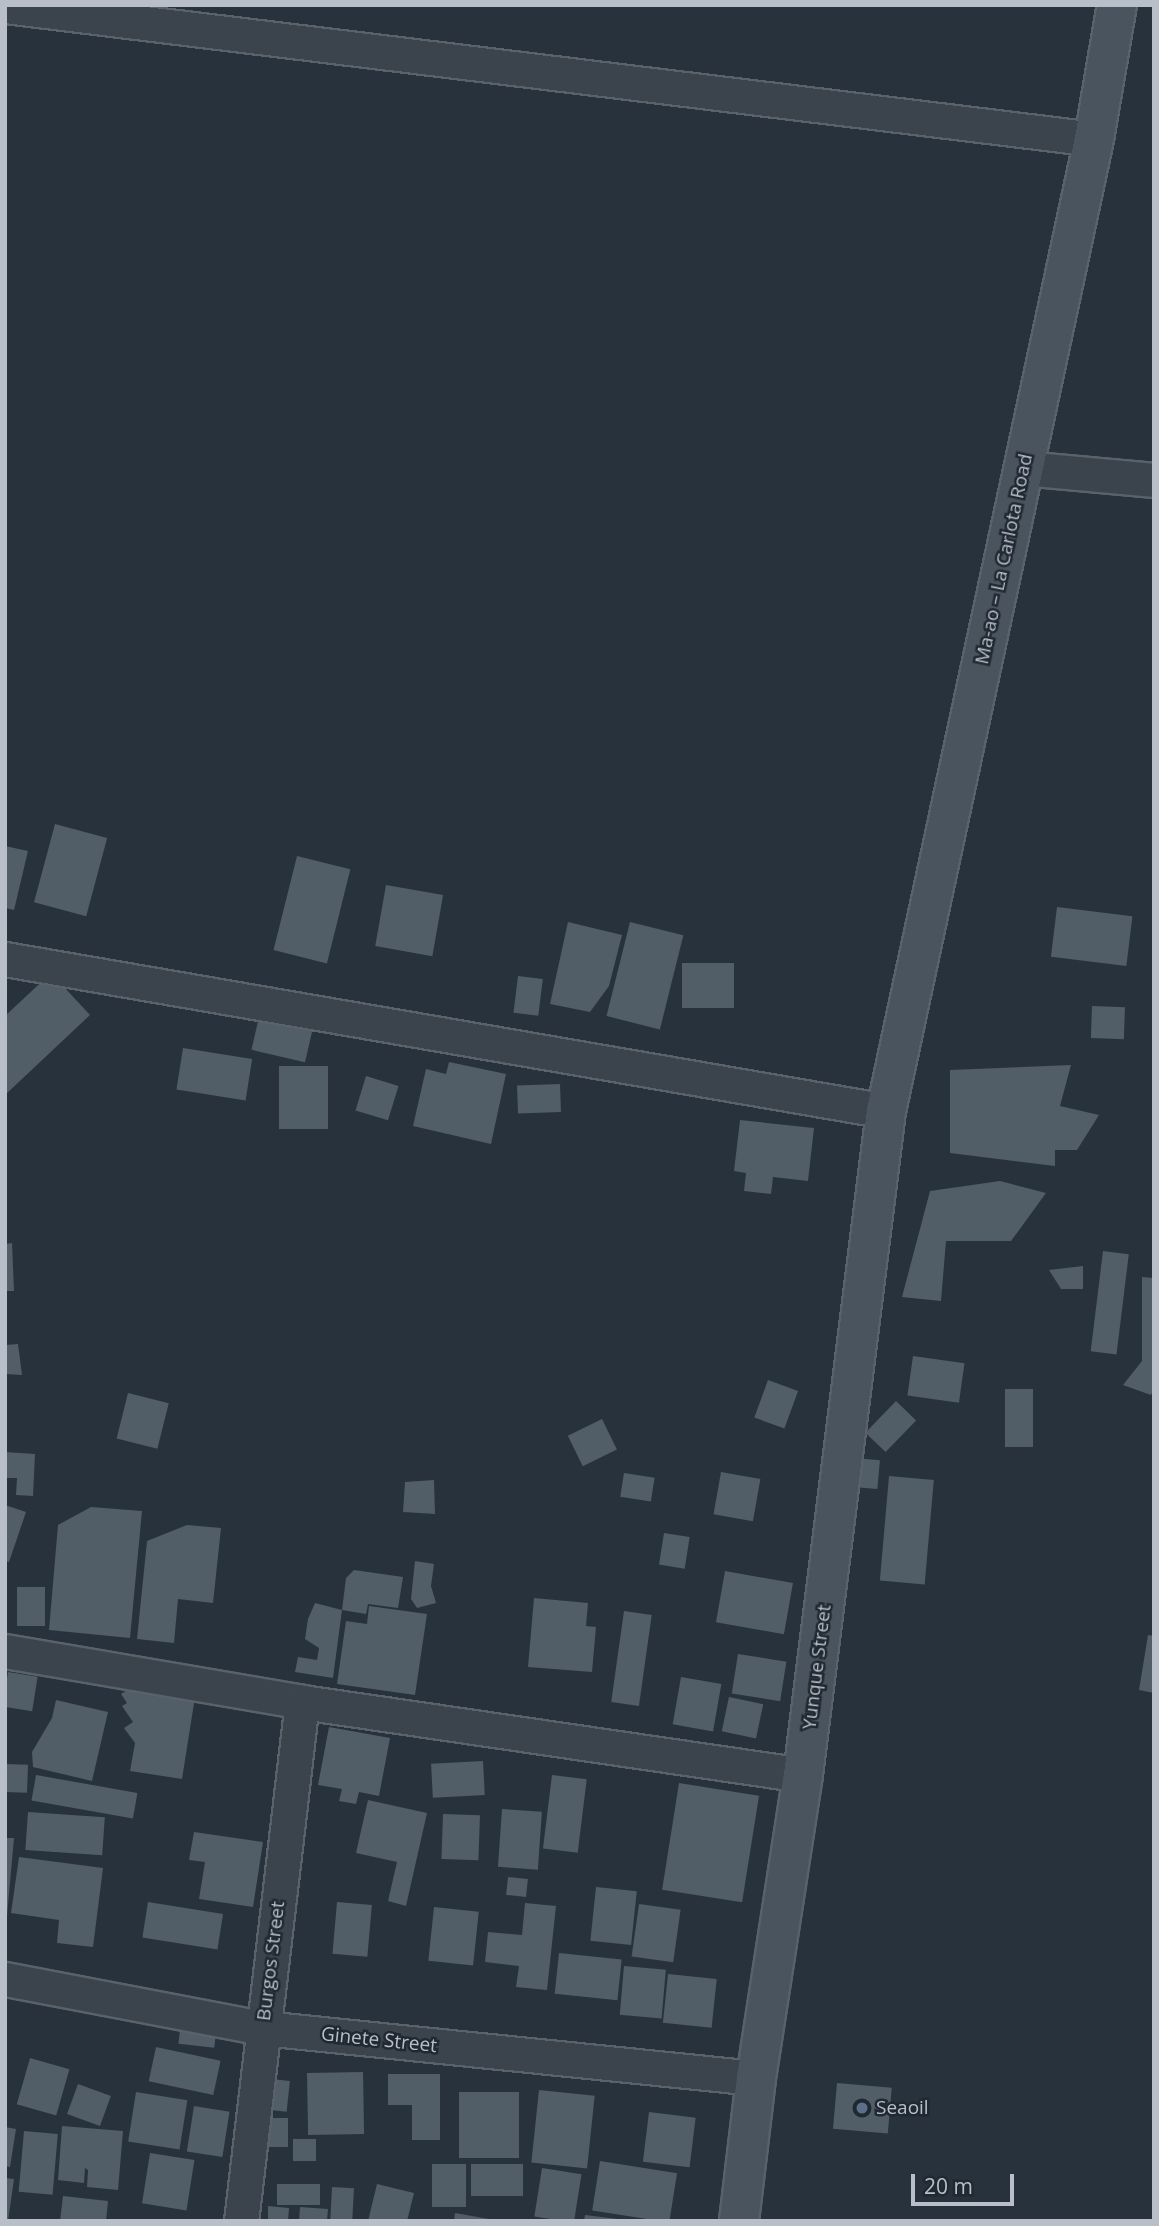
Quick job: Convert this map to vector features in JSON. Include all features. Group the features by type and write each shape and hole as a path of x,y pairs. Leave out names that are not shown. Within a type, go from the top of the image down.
{"main road":[{"name":"Ma-ao – La Carlota Road","path":"886,1111 1094,139 1117,5"},
{"name":"Yunque Street","path":"739,2221 756,2078 803,1775 886,1111"}],"street":[{"path":"5,6 1094,139"},
{"path":"1023,468 1154,480"},
{"path":"5,959 886,1111"},
{"path":"5,1651 302,1702 803,1775"},
{"name":"Burgos Street","path":"241,2221 302,1702"},
{"name":"Ginete Street","path":"5,1979 263,2028 756,2078"}],"building":[{"path":"55,824 107,838 86,916 34,902"},
{"path":"5,846 28,851 14,910 5,908"},
{"path":"297,856 350,869 327,963 274,950"},
{"path":"386,885 443,895 432,956 375,946"},
{"path":"1057,907 1132,916 1126,966 1051,957"},
{"path":"568,922 622,935 609,986 590,1012 550,1004"},
{"path":"630,922 683,935 660,1029 607,1016"},
{"path":"682,963 734,963 734,1008 682,1008"},
{"path":"51,973 90,1015 5,1095 5,1016"},
{"path":"518,976 543,979 538,1016 513,1013"},
{"path":"262,1004 316,1016 305,1062 251,1050"},
{"path":"1092,1006 1125,1007 1124,1039 1091,1038"},
{"path":"183,1048 252,1059 246,1100 176,1089"},
{"path":"449,1062 506,1074 491,1144 413,1126 426,1069 446,1074"},
{"path":"1071,1065 1060,1106 1099,1115 1077,1150 1055,1150 1055,1166 950,1153 950,1070"},
{"path":"279,1066 328,1066 328,1129 279,1129"},
{"path":"366,1076 399,1086 388,1120 355,1110"},
{"path":"560,1084 561,1112 518,1113 517,1086"},
{"path":"740,1120 814,1128 808,1181 773,1177 771,1194 744,1191 746,1173 734,1171"},
{"path":"1000,1181 1046,1193 1011,1241 946,1241 941,1301 902,1297 930,1191"},
{"path":"12,1243 14,1291 5,1291 5,1244"},
{"path":"1103,1251 1129,1254 1116,1354 1091,1351"},
{"path":"1083,1266 1083,1289 1061,1289 1049,1270"},
{"path":"1142,1277 1154,1278 1154,1388 1151,1395 1123,1385 1142,1361"},
{"path":"18,1344 22,1375 5,1374 5,1345"},
{"path":"913,1356 964,1363 959,1403 907,1396"},
{"path":"768,1380 798,1391 784,1429 754,1418"},
{"path":"1005,1389 1033,1389 1033,1447 1005,1447"},
{"path":"128,1393 169,1403 157,1449 117,1439"},
{"path":"896,1401 916,1420 886,1452 865,1433"},
{"path":"602,1419 617,1450 583,1466 568,1436"},
{"path":"5,1452 35,1454 33,1496 16,1495 17,1478 5,1478"},
{"path":"855,1458 880,1460 877,1489 852,1487"},
{"path":"721,1472 760,1479 753,1521 714,1514"},
{"path":"624,1473 655,1478 651,1502 620,1497"},
{"path":"889,1476 934,1480 925,1585 880,1581"},
{"path":"434,1480 435,1514 403,1512 405,1482"},
{"path":"5,1505 26,1512 9,1562 5,1561"},
{"path":"91,1507 142,1511 130,1638 49,1630 58,1525"},
{"path":"187,1525 221,1528 213,1603 178,1599 174,1643 137,1639 147,1541"},
{"path":"664,1533 690,1537 685,1569 659,1565"},
{"path":"415,1561 434,1564 431,1586 436,1603 417,1608 411,1599"},
{"path":"354,1570 403,1577 398,1608 368,1604 366,1614 342,1610 346,1578"},
{"path":"725,1571 793,1583 784,1634 716,1622"},
{"path":"17,1587 45,1587 45,1626 17,1626"},
{"path":"534,1598 588,1603 586,1626 596,1627 592,1672 528,1667"},
{"path":"315,1603 342,1610 333,1678 295,1672 298,1657 317,1660 319,1648 305,1639 308,1619"},
{"path":"369,1606 427,1614 415,1695 337,1684 346,1621 367,1624"},
{"path":"624,1611 652,1615 639,1706 611,1702"},
{"path":"1148,1635 1154,1636 1154,1693 1139,1690"},
{"path":"738,1654 786,1662 780,1701 732,1694"},
{"path":"8,1672 38,1677 32,1711 5,1707"},
{"path":"681,1677 721,1684 713,1731 673,1724"},
{"path":"132,1687 195,1697 182,1779 130,1771 135,1743 124,1728 133,1722 122,1706 127,1703 121,1694"},
{"path":"729,1697 763,1704 756,1739 722,1731"},
{"path":"56,1700 108,1712 92,1781 33,1767 32,1752 52,1718"},
{"path":"329,1727 390,1738 379,1796 359,1792 356,1804 339,1801 342,1789 318,1785"},
{"path":"483,1761 485,1795 433,1798 431,1764"},
{"path":"5,1764 28,1765 27,1793 5,1792"},
{"path":"36,1775 137,1793 133,1818 31,1801"},
{"path":"552,1775 587,1779 578,1853 543,1848"},
{"path":"679,1783 759,1796 742,1902 662,1890"},
{"path":"368,1800 427,1813 406,1906 388,1901 397,1862 356,1853"},
{"path":"502,1809 542,1812 538,1870 498,1867"},
{"path":"28,1812 105,1817 102,1855 25,1850"},
{"path":"443,1814 480,1815 478,1860 441,1859"},
{"path":"194,1832 263,1842 253,1907 199,1899 205,1862 189,1860"},
{"path":"5,1838 14,1838 7,1916 5,1916"},
{"path":"19,1857 103,1868 93,1947 57,1943 59,1920 11,1913"},
{"path":"508,1877 528,1879 526,1897 506,1895"},
{"path":"596,1887 637,1891 631,1945 590,1941"},
{"path":"148,1902 223,1914 217,1949 142,1938"},
{"path":"337,1902 372,1905 367,1957 332,1954"},
{"path":"525,1903 556,1906 547,1990 516,1987 519,1966 485,1962 488,1932 522,1935"},
{"path":"639,1904 681,1910 673,1962 632,1956"},
{"path":"434,1907 479,1912 473,1965 428,1961"},
{"path":"559,1953 622,1960 617,2000 555,1994"},
{"path":"624,1966 666,1970 662,2018 620,2015"},
{"path":"668,1974 717,1979 712,2028 663,2023"},
{"path":"181,2020 217,2024 214,2048 178,2044"},
{"path":"156,2047 221,2061 213,2095 149,2081"},
{"path":"30,2058 69,2069 56,2115 17,2104"},
{"path":"363,2072 364,2134 308,2135 307,2073"},
{"path":"388,2074 440,2074 440,2140 412,2140 412,2105 388,2105"},
{"path":"271,2079 290,2081 287,2112 268,2110"},
{"name":"Seaoil","path":"837,2083 892,2088 888,2134 833,2129"},
{"path":"78,2084 111,2096 100,2126 67,2114"},
{"path":"539,2090 595,2096 587,2168 531,2163"},
{"path":"136,2092 187,2100 180,2150 128,2141"},
{"path":"459,2092 519,2092 519,2158 459,2158"},
{"path":"194,2106 230,2112 222,2157 187,2151"},
{"path":"649,2112 696,2118 690,2167 643,2162"},
{"path":"266,2118 288,2118 288,2147 266,2147"},
{"path":"62,2126 123,2131 118,2190 87,2187 88,2170 85,2168 84,2183 58,2180"},
{"path":"5,2127 16,2129 10,2167 5,2166"},
{"path":"24,2131 58,2134 53,2195 19,2192"},
{"path":"293,2139 316,2139 316,2161 293,2161"},
{"path":"150,2153 194,2160 186,2210 142,2203"},
{"path":"600,2161 677,2173 669,2221 592,2210"},
{"path":"432,2164 466,2164 466,2207 432,2207"},
{"path":"471,2164 523,2164 523,2196 471,2196"},
{"path":"542,2168 582,2174 574,2221 534,2216"},
{"path":"5,2178 14,2179 8,2221 5,2221"},
{"path":"277,2184 320,2184 320,2205 277,2205"},
{"path":"377,2184 414,2193 407,2221 368,2221"},
{"path":"332,2187 354,2188 352,2221 330,2221"},
{"path":"63,2196 108,2201 106,2221 60,2221"},
{"path":"268,2206 289,2208 288,2221 268,2221"},
{"path":"300,2207 328,2209 327,2221 299,2221"},
{"path":"455,2213 489,2219 489,2221 454,2221"},
{"path":"585,2215 618,2219 618,2221 584,2221"}],"place":[{"name":"Seaoil","path":"862,2108"}]}
